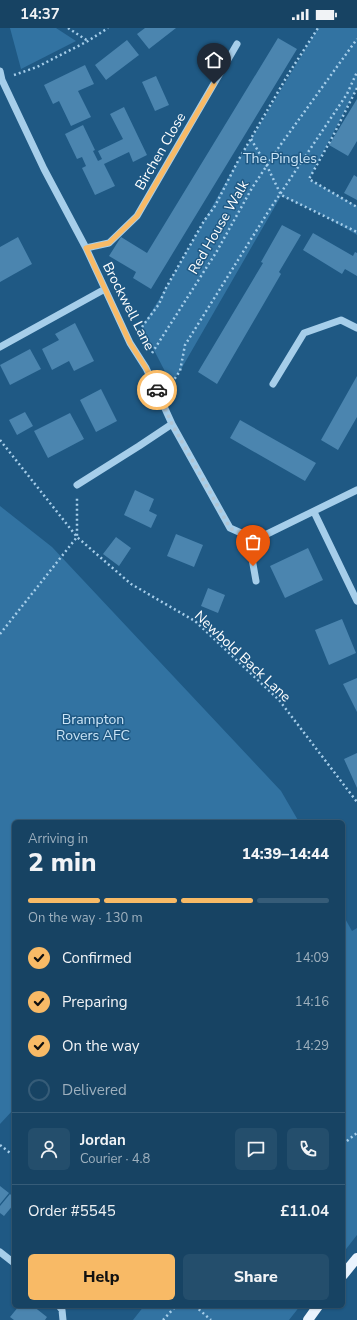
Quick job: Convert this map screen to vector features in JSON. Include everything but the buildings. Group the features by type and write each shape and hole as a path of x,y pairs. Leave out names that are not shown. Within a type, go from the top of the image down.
{"main road":[{"path":"345,1273 357,1258"},
{"path":"308,1320 317,1308"}],"street":[{"name":"Birchen Close","path":"86,248 109,243 137,216 237,44"},
{"name":"Brockwell Lane","path":"0,71 1,80 44,169 86,248 130,343 146,368 172,424 230,528 248,536"},
{"path":"0,347 104,289"},
{"path":"273,384 304,333 341,320 357,328"},
{"path":"77,485 140,446 172,424"},
{"path":"256,581 248,536 265,536 357,490"},
{"path":"314,512 357,601"},
{"path":"0,1252 12,1261"},
{"path":"60,1308 63,1320"}],"path":[{"path":"68,28 88,41"},
{"path":"1,80 37,67 88,41 108,28"},
{"path":"130,343 159,304 166,288 204,221 215,206 239,159 289,73 318,28"},
{"name":"Red House Walk","path":"156,348 217,251 266,166 357,39"},
{"path":"162,402 171,383 180,371 184,358 185,345 268,212 281,195 347,94 357,72"},
{"path":"357,88 309,179 357,207"},
{"path":"251,139 281,195 357,232"},
{"name":"Newbold Back Lane","path":"0,440 77,537 131,584 195,621 279,700 357,802"},
{"path":"0,634 77,537 77,485"},
{"path":"345,1142 357,1133"},
{"path":"0,1145 12,1154"},
{"path":"163,1320 174,1308"},
{"path":"197,1308 211,1320"}],"green space":[{"path":"10,28 56,28 76,41 21,69"},
{"name":"The Pingles","path":"318,28 357,28 357,88 309,179 357,206 357,235 321,214 281,196 180,371 171,383 142,327 166,288 239,159"},
{"name":"Brampton Rovers AFC","path":"0,506 52,547 281,791 298,820 12,820 12,1111 0,1124"},
{"path":"345,919 352,931 357,928 357,1235 345,1250"},
{"path":"142,1308 298,1308 289,1320 133,1320"}],"way so far":[{"path":"157,390 172,424 230,528 248,536 253,566"}],"route":[{"path":"157,390 146,368 130,343 86,248 109,243 137,216 214,84"}]}
